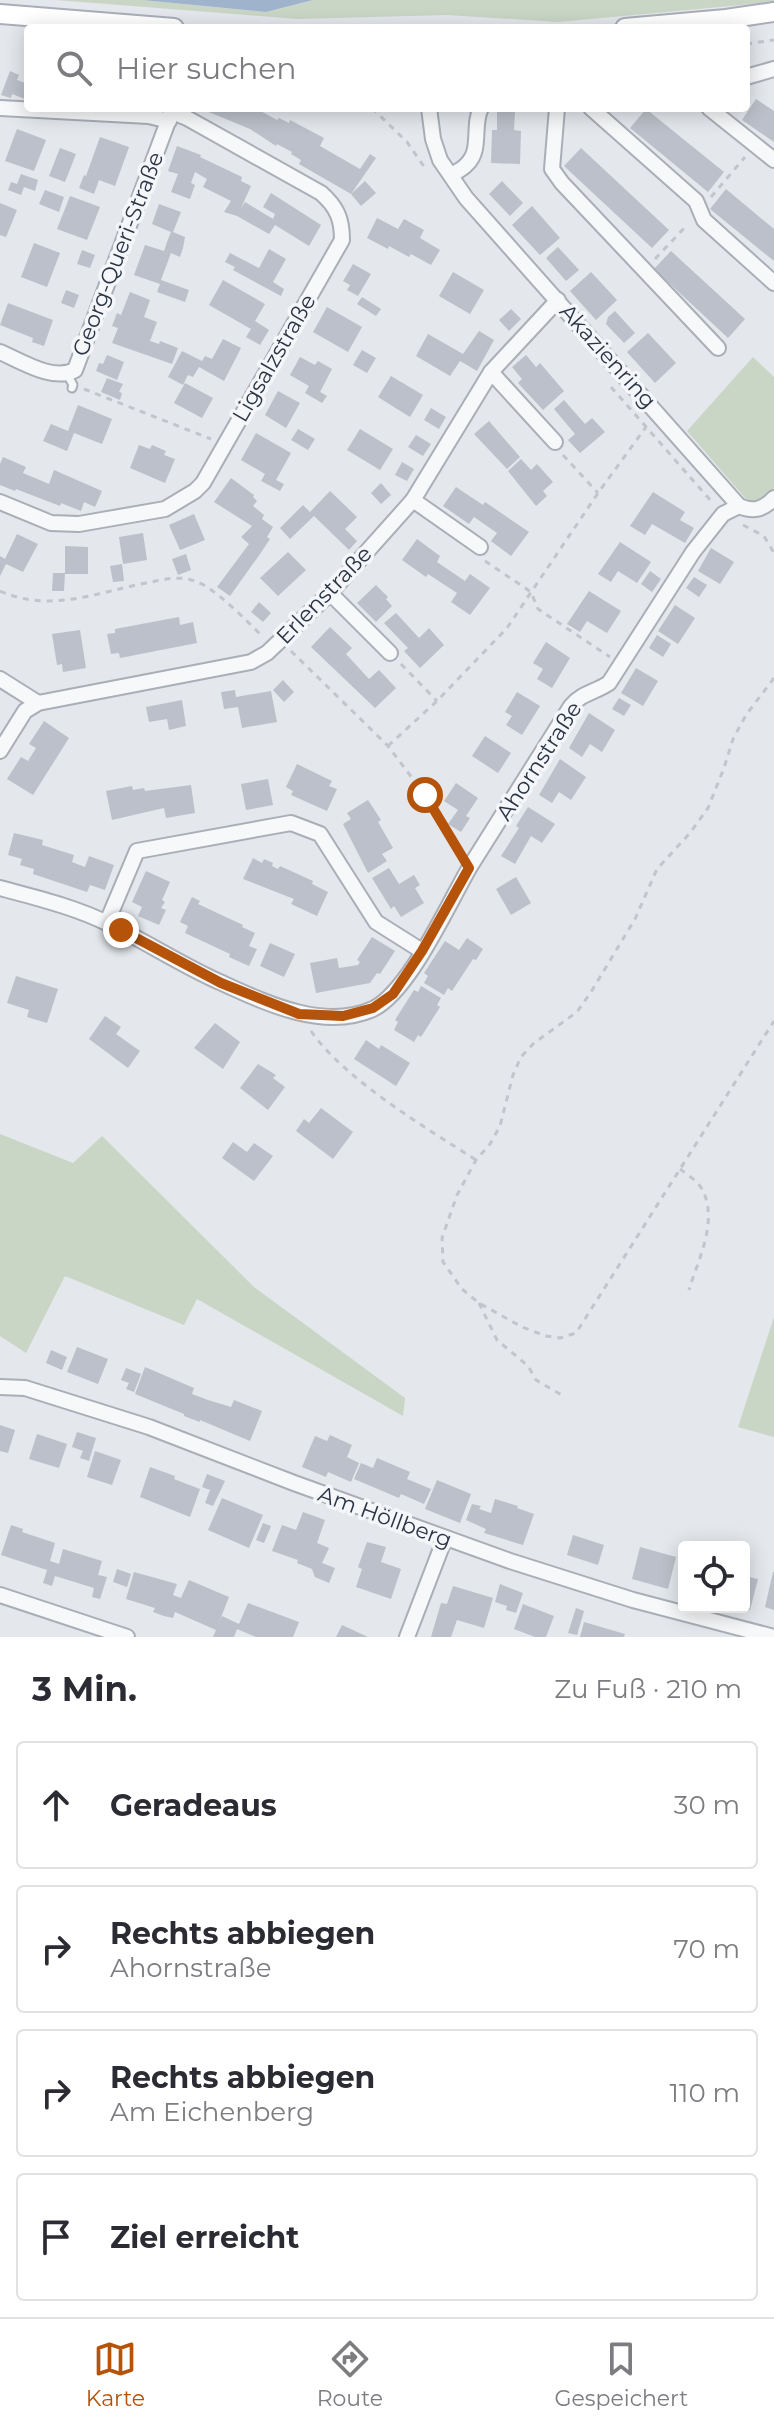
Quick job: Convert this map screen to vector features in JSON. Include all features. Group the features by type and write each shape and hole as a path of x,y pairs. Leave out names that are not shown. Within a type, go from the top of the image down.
{"main road":[{"path":"670,24 774,12"},
{"path":"0,14 124,24"}],"street":[{"path":"750,76 774,69"},
{"name":"Ligsalzstraße","path":"0,108 24,109"},
{"name":"Ligsalzstraße","path":"0,502 51,523 79,524 165,509 187,497 203,483 342,240 342,222 334,205 321,193 187,118 171,114 149,116 74,112"},
{"name":"Akazienring","path":"430,112 440,160 466,198 739,506"},
{"path":"451,175 469,163 476,145 479,112"},
{"path":"557,112 552,169 718,348"},
{"path":"596,112 696,201 704,220 774,283"},
{"path":"714,112 774,160"},
{"name":"Georg-Queri-Straße","path":"0,352 70,382 171,114"},
{"name":"Erlenstraße","path":"38,703 251,662 267,653 330,593 413,500 491,372 558,300"},
{"path":"491,372 555,442"},
{"path":"739,506 751,511 767,506 774,498"},
{"path":"413,500 480,547"},
{"name":"Ahornstraße","path":"299,1014 343,1016 373,1008 393,994 571,706 579,696 609,683 693,552 723,514 739,506"},
{"path":"330,593 390,653"},
{"path":"0,679 38,703 25,711 0,751"},
{"path":"107,922 137,851 291,823 320,834 376,922 422,951"},
{"path":"0,888 65,906 107,922 221,983 299,1014"},
{"name":"Am Höllberg","path":"0,1387 25,1388 149,1427 445,1538 633,1600 774,1637"},
{"path":"407,1637 445,1538"},
{"path":"0,1595 98,1633 127,1637"}],"path":[{"path":"750,43 774,40"},
{"path":"70,382 224,445"},
{"path":"388,746 437,701 507,628 657,411"},
{"path":"555,442 556,448 598,493"},
{"path":"480,547 481,558 531,592 538,609 622,664"},
{"path":"0,591 37,602 60,602 172,578 196,581 277,643 388,746 425,795 469,868"},
{"path":"390,653 437,701"},
{"path":"774,678 746,715 733,739 708,808 657,869 635,919 591,992 577,1012 534,1043 521,1057 513,1075 500,1126 457,1195 442,1238 443,1262 462,1289 479,1303 522,1327 560,1338 576,1333 774,1021"},
{"path":"299,1014 319,1043 358,1078 415,1121 476,1160"},
{"path":"680,1169 702,1188 709,1211 705,1238 689,1290"},
{"path":"479,1303 497,1340 528,1366 536,1380 565,1397"}],"green space":[{"path":"56,0 142,0 266,12 313,0 774,2 558,22 447,15 297,19"},
{"path":"753,357 774,377 774,488 756,502 746,499 687,431"},
{"path":"0,1134 73,1163 102,1136 254,1287 405,1398 403,1416 197,1299 184,1325 65,1276 26,1353 0,1336"},
{"path":"774,1317 774,1437 738,1427"}],"water":[{"path":"142,0 313,0 266,12"}],"building":[{"path":"10,71 19,75 17,80 24,83 24,98 12,94 11,98 1,95"},
{"path":"756,99 774,111 774,142 742,120"},
{"path":"209,112 262,112 277,120 279,118 289,123 290,120 324,138 320,146 360,169 370,154 376,158 351,194 299,164 301,160 292,152 276,146 250,129"},
{"path":"497,112 515,112 514,130 521,131 520,164 491,163 492,130 497,130"},
{"path":"643,112 650,112 724,172 708,192 630,128"},
{"path":"17,129 46,140 34,171 5,161"},
{"path":"100,137 129,147 115,186 99,180 94,194 79,188"},
{"path":"177,146 242,177 241,181 251,186 241,208 245,202 273,219 275,214 263,207 271,193 321,225 309,246 275,225 269,234 224,212 231,201 203,187 207,179 195,172 190,199 171,192 178,174 168,171"},
{"path":"60,148 76,154 65,182 49,176"},
{"path":"581,148 669,230 652,248 564,166"},
{"path":"21,174 38,180 35,191 24,187 21,195 8,190 11,182 17,184"},
{"path":"365,181 376,193 361,206 351,194"},
{"path":"502,181 523,203 510,216 489,194"},
{"path":"726,189 774,229 774,261 710,209"},
{"path":"45,190 64,197 59,212 39,204"},
{"path":"70,196 100,207 87,240 57,229"},
{"path":"0,203 17,210 6,237 0,235"},
{"path":"159,204 181,212 173,232 185,237 183,248 180,257 171,253 161,280 189,290 185,302 157,292 160,284 134,275 145,245 164,251 171,232 152,224"},
{"path":"532,206 560,238 540,255 512,225"},
{"path":"377,218 398,229 404,219 424,230 420,238 440,250 431,265 367,238"},
{"path":"34,243 60,253 47,287 21,277"},
{"path":"558,247 579,270 566,281 546,258"},
{"path":"269,249 286,259 273,282 284,289 281,296 233,270 235,267 225,262 230,253 259,268"},
{"path":"82,250 95,255 90,268 77,264"},
{"path":"671,251 745,319 728,338 654,269"},
{"path":"353,264 371,274 358,296 347,290 350,285 343,281"},
{"path":"453,272 484,290 470,314 439,296"},
{"path":"591,272 617,300 596,320 570,291"},
{"path":"223,280 265,304 255,321 269,330 260,345 246,337 251,329 209,305"},
{"path":"66,290 79,295 74,308 61,303"},
{"path":"130,292 150,300 144,317 157,322 150,341 159,344 160,341 178,348 172,364 112,343 118,328 112,326 117,313 121,315"},
{"path":"362,297 381,309 376,316 357,304"},
{"path":"8,303 53,320 44,346 32,342 33,338 0,325"},
{"path":"327,307 362,327 348,352 313,332"},
{"path":"511,309 521,319 509,331 499,320"},
{"path":"615,311 635,333 624,343 606,324"},
{"path":"479,331 494,340 477,371 460,361 450,376 416,356 428,334 463,354"},
{"path":"648,333 676,363 655,383 627,352"},
{"path":"223,339 241,348 224,381 199,367 193,377 188,375 183,385 168,377 182,351 202,361 205,356 212,359"},
{"path":"362,350 376,358 367,373 353,365"},
{"path":"107,355 124,362 117,380 96,371"},
{"path":"526,355 536,367 540,363 564,391 543,410 518,383 522,379 512,367"},
{"path":"300,357 315,365 318,361 332,369 320,392 327,396 322,403 305,393 309,386 290,375"},
{"path":"391,376 423,395 410,417 378,397"},
{"path":"107,378 123,384 119,392 122,393 120,400 101,392"},
{"path":"185,383 213,398 202,418 174,403"},
{"path":"278,391 300,403 286,428 265,415"},
{"path":"564,400 585,424 592,418 605,432 580,453 568,440 575,434 554,409"},
{"path":"78,405 112,419 102,444 74,433 67,451 43,441 51,424 68,431"},
{"path":"431,408 446,417 439,429 424,420"},
{"path":"489,421 520,457 507,469 474,434"},
{"path":"298,429 315,439 308,450 291,440"},
{"path":"360,429 393,449 380,470 347,450"},
{"path":"256,433 291,453 276,480 284,484 280,491 261,481 265,474 241,460"},
{"path":"416,435 431,444 423,456 408,447"},
{"path":"139,445 150,449 152,445 175,459 165,483 130,468"},
{"path":"3,457 26,467 23,473 49,484 54,470 102,491 95,507 84,502 81,511 0,485"},
{"path":"521,459 531,470 537,464 553,482 543,491 547,496 536,506 508,471"},
{"path":"402,462 414,469 407,481 395,475"},
{"path":"231,478 254,495 257,501 253,506 264,515 262,519 273,527 267,537 270,539 230,596 217,587 249,544 241,537 252,526 214,502"},
{"path":"381,483 391,495 381,504 371,493"},
{"path":"456,487 483,505 485,502 529,532 511,556 491,541 497,533 474,517 469,524 443,506"},
{"path":"330,491 357,517 345,529 357,541 349,550 314,516 290,539 280,528 303,505 310,512"},
{"path":"653,492 685,512 680,520 694,528 685,543 652,524 645,535 630,526"},
{"path":"194,514 205,540 180,550 169,525"},
{"path":"143,533 147,560 123,564 119,537"},
{"path":"17,534 38,544 23,572 6,564 0,576 0,556 5,559"},
{"path":"417,539 440,556 437,562 465,581 470,574 490,588 470,615 451,602 457,593 402,560"},
{"path":"620,542 651,562 637,583 618,571 611,582 598,574"},
{"path":"65,546 88,547 88,574 65,574"},
{"path":"711,548 734,562 720,584 698,571"},
{"path":"288,552 306,570 278,596 260,578"},
{"path":"186,554 191,570 178,575 172,559"},
{"path":"122,564 124,581 113,582 110,566"},
{"path":"650,571 661,579 652,592 641,584"},
{"path":"53,573 65,573 64,591 52,591"},
{"path":"694,577 707,585 699,597 686,588"},
{"path":"376,585 392,606 376,622 357,603"},
{"path":"589,591 621,611 607,633 587,621 580,632 567,624"},
{"path":"259,602 271,613 263,622 251,612"},
{"path":"675,605 695,618 678,644 658,631"},
{"path":"396,613 419,638 429,628 444,645 420,668 404,651 408,648 384,623"},
{"path":"179,617 180,625 193,622 197,643 120,658 119,653 111,654 107,634 115,633 115,629"},
{"path":"330,627 352,648 346,654 369,679 379,670 396,688 375,708 311,647"},
{"path":"80,630 86,668 63,672 62,664 57,665 52,634"},
{"path":"657,635 671,644 663,657 649,648"},
{"path":"546,642 570,658 552,688 537,679 543,669 533,663"},
{"path":"636,668 658,681 643,706 621,693"},
{"path":"283,680 294,692 284,702 273,690"},
{"path":"235,690 236,697 271,691 277,722 242,728 238,707 224,709 221,692"},
{"path":"517,692 540,706 522,735 506,725 512,716 505,712"},
{"path":"619,698 631,705 624,716 612,709"},
{"path":"182,700 186,726 169,730 167,719 149,722 146,707"},
{"path":"589,713 615,730 602,752 590,744 582,757 569,748"},
{"path":"44,721 69,738 33,795 7,779 21,757 28,761 36,748 29,744"},
{"path":"485,736 511,753 498,773 472,756"},
{"path":"560,759 586,777 571,800 559,792 552,803 539,795"},
{"path":"297,764 332,781 329,786 337,789 327,811 291,795 293,791 286,787"},
{"path":"268,779 273,805 246,810 241,784"},
{"path":"456,783 478,798 466,816 470,818 461,832 448,824 458,810 444,801"},
{"path":"191,785 195,813 166,818 164,808 112,820 106,791 132,786 133,790 144,788 145,791"},
{"path":"368,800 393,848 382,854 387,861 368,873 343,824 351,819 347,813"},
{"path":"528,807 555,824 542,843 531,836 515,864 501,856"},
{"path":"14,833 43,840 42,845 74,855 72,862 85,867 89,856 114,865 105,890 90,885 87,892 33,874 34,869 20,865 22,859 8,855"},
{"path":"253,858 262,863 264,859 278,869 280,866 313,881 312,884 328,892 317,916 291,904 294,899 243,879"},
{"path":"389,868 399,884 414,875 420,885 415,888 424,903 401,917 394,906 391,909 372,878"},
{"path":"146,871 170,882 162,900 165,902 161,908 166,910 159,925 138,916 142,907 132,902"},
{"path":"516,877 531,903 511,915 496,889"},
{"path":"192,897 200,901 198,904 255,933 249,946 257,949 249,966 185,933 188,926 180,922"},
{"path":"372,937 395,951 380,974 377,973 370,983 316,993 310,963 337,958 339,968 358,965 360,962 357,960"},
{"path":"467,938 483,949 452,991 448,988 444,995 424,983 428,976 424,973 445,941 459,950"},
{"path":"270,943 295,954 284,977 260,966"},
{"path":"16,976 58,989 47,1023 27,1017 29,1010 7,1003"},
{"path":"421,986 441,998 437,1005 440,1007 421,1037 418,1035 414,1042 394,1030 398,1022 395,1020 414,990 418,992"},
{"path":"105,1016 121,1027 116,1034 140,1051 128,1068 89,1039"},
{"path":"215,1023 240,1042 223,1069 194,1048"},
{"path":"366,1040 379,1049 381,1045 410,1063 396,1086 354,1059"},
{"path":"258,1064 276,1075 273,1078 285,1087 268,1110 240,1088"},
{"path":"321,1108 353,1132 333,1159 296,1131 304,1119 309,1123"},
{"path":"233,1142 247,1152 254,1143 273,1156 254,1181 222,1158"},
{"path":"77,1347 108,1359 98,1384 67,1372"},
{"path":"51,1350 67,1357 62,1370 46,1363"},
{"path":"145,1367 194,1388 192,1394 231,1407 234,1400 262,1411 250,1441 135,1394"},
{"path":"126,1368 141,1374 134,1392 126,1389 129,1383 121,1380"},
{"path":"0,1425 15,1430 8,1453 0,1451"},
{"path":"77,1432 96,1438 89,1461 80,1458 83,1451 72,1447"},
{"path":"37,1434 67,1444 59,1468 29,1459"},
{"path":"330,1435 352,1445 347,1457 359,1463 351,1482 328,1472 326,1477 302,1467 315,1436 327,1441"},
{"path":"95,1451 121,1460 112,1485 87,1477"},
{"path":"377,1458 410,1472 407,1479 431,1489 424,1504 401,1494 399,1498 354,1479 361,1463 373,1468"},
{"path":"150,1467 200,1489 190,1517 140,1497"},
{"path":"207,1474 225,1481 213,1506 205,1503 210,1490 202,1487"},
{"path":"437,1480 471,1494 460,1523 425,1509"},
{"path":"222,1498 263,1515 249,1548 208,1530"},
{"path":"495,1499 534,1514 523,1545 484,1533 486,1529 466,1520 472,1504 491,1513"},
{"path":"303,1512 325,1520 317,1543 329,1548 322,1563 335,1568 329,1583 315,1577 312,1569 297,1563 298,1560 272,1551 282,1525 296,1530"},
{"path":"263,1523 271,1526 264,1543 256,1540"},
{"path":"11,1525 55,1543 50,1561 59,1564 63,1549 102,1561 98,1575 107,1577 100,1599 92,1597 94,1588 55,1576 52,1586 43,1583 47,1570 1,1555"},
{"path":"573,1535 604,1545 598,1565 567,1555"},
{"path":"367,1542 386,1547 381,1562 401,1569 391,1599 356,1587 362,1569 358,1567"},
{"path":"640,1547 676,1557 668,1589 632,1579"},
{"path":"117,1569 131,1574 127,1587 113,1582"},
{"path":"134,1572 177,1584 173,1595 181,1598 189,1580 229,1597 218,1625 222,1616 239,1624 248,1603 299,1622 293,1637 256,1637 237,1629 234,1637 213,1637 216,1630 175,1612 173,1618 164,1616 153,1612 155,1608 126,1599"},
{"path":"774,1572 774,1610 765,1607"},
{"path":"750,1577 758,1579 750,1610"},
{"path":"500,1584 523,1593 516,1613 495,1602"},
{"path":"453,1586 493,1598 484,1628 457,1620 451,1637 431,1637 441,1603 447,1604"},
{"path":"523,1604 554,1616 546,1637 535,1637 514,1629"},
{"path":"576,1608 584,1611 577,1635 568,1633"},
{"path":"584,1622 625,1634 624,1637 580,1637"},
{"path":"342,1625 368,1637 336,1637"}],"route":[{"path":"121,930 221,983 299,1014 343,1016 373,1008 393,994 406,976 469,868 425,795"}]}
